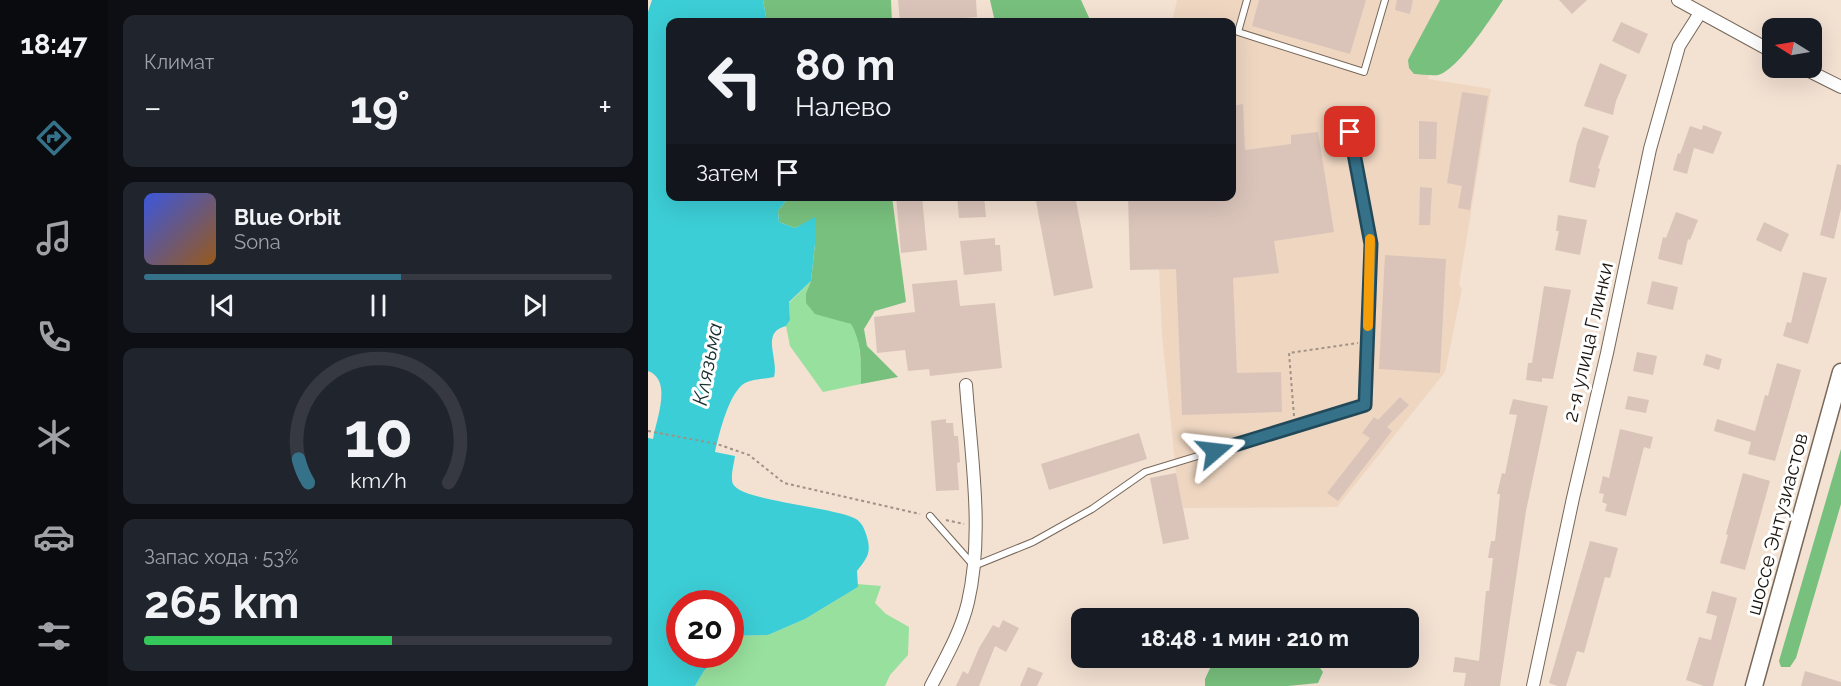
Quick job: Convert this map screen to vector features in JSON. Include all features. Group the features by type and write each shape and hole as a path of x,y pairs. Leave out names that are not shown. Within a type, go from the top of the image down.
{"main road":[{"name":"шоссе Энтузиастов","path":"1754,686 1840,378"}],"street":[{"path":"1678,0 1762,46"},
{"name":"2-я улица Глинки","path":"1533,686 1650,149 1679,46 1700,14"},
{"path":"1822,78 1841,87"},
{"path":"931,686 960,626 968,602 974,566 976,526 966,385"}],"lane":[{"path":"1247,0 1238,32 1364,72 1385,0"},
{"path":"930,516 974,566 1033,542 1092,509 1145,472 1365,405 1371,244 1350,132"}],"path":[{"path":"1294,428 1289,353 1367,342"},
{"path":"648,431 717,444 749,455 784,483 976,526"}],"shaded area":[{"path":"1177,0 1451,0 1428,79 1491,89 1459,285 1462,289 1445,372 1337,507 1183,508 1176,473 1162,335 1159,269 1227,201 1236,201 1236,18 1173,18"}],"green space":[{"path":"763,0 891,0 892,18 766,18"},
{"path":"990,0 1081,0 1089,18 994,18"},
{"path":"1440,0 1503,0 1474,42 1455,64 1438,75 1414,74 1409,68 1408,60"},
{"path":"786,201 893,201 906,302 875,311 864,329 867,346 898,377 861,384 859,346 851,324 815,314 806,303 815,244 815,218 795,228 779,222 778,211"},
{"path":"811,281 806,293 836,319 851,324 857,333 861,384 823,392 790,346 786,326 790,320 789,303"},
{"path":"1841,449 1841,504 1796,658 1790,667 1781,667 1779,661"},
{"path":"857,584 881,586 875,603 886,614 909,627 908,655 890,675 885,686 695,686 707,668 744,668 744,636 768,635 805,619 858,587"},
{"path":"1210,668 1320,668 1323,672 1318,683 1288,686 1205,686 1205,679"}],"water":[{"name":"Клязьма","path":"652,0 763,0 766,18 666,18 666,201 786,201 778,211 779,222 795,228 815,217 811,281 789,302 790,320 786,326 778,329 774,334 772,347 774,377 748,382 739,388 726,414 715,452 735,456 732,481 740,490 856,519 864,528 869,550 857,571 858,587 805,619 768,635 744,636 744,590 666,590 666,668 707,668 695,686 648,686 648,438 653,439 661,391 656,376 648,371 648,12"}],"building":[{"path":"898,0 976,0 977,17 900,18"},
{"path":"1259,0 1366,0 1350,54 1252,26"},
{"path":"1397,0 1413,0 1410,14 1395,10"},
{"path":"1559,0 1587,0 1572,14"},
{"path":"1621,22 1648,34 1639,54 1612,41"},
{"path":"1600,63 1627,75 1613,115 1584,106"},
{"path":"1462,92 1488,96 1470,210 1458,208 1462,186 1447,183"},
{"path":"1243,104 1245,150 1291,144 1291,135 1318,132 1334,232 1274,241 1279,273 1233,278 1237,373 1281,372 1282,412 1182,415 1176,269 1130,270 1128,201 1236,201 1236,105"},
{"path":"1419,121 1437,122 1436,159 1419,159"},
{"path":"1703,125 1722,132 1713,154 1694,148 1687,174 1673,170 1690,126 1702,130"},
{"path":"1583,127 1609,136 1598,168 1600,169 1595,188 1569,182 1577,143"},
{"path":"1837,164 1841,165 1841,209 1834,239 1820,235"},
{"path":"1420,187 1432,188 1430,225 1419,225"},
{"path":"896,201 922,201 927,250 901,253"},
{"path":"957,201 984,201 986,217 959,218"},
{"path":"1036,201 1076,201 1093,288 1054,296"},
{"path":"1676,212 1698,220 1690,240 1688,239 1682,265 1658,259 1663,237 1666,238"},
{"path":"1558,215 1587,220 1580,255 1555,250 1559,231 1556,231"},
{"path":"1764,222 1789,234 1781,252 1756,240"},
{"path":"995,238 995,245 1000,245 1002,271 964,275 960,241"},
{"path":"1385,255 1446,259 1440,373 1379,369"},
{"path":"1803,272 1827,278 1808,344 1783,336 1787,322 1791,323"},
{"path":"957,280 960,306 995,303 1002,368 930,376 929,369 908,371 905,350 877,353 874,317 915,312 912,284"},
{"path":"1652,281 1678,287 1673,310 1647,304"},
{"path":"1544,286 1571,290 1553,379 1542,378 1542,382 1526,380 1528,363 1532,363"},
{"path":"1637,352 1657,356 1653,375 1633,371"},
{"path":"1706,354 1722,359 1719,370 1703,365"},
{"path":"1777,363 1801,370 1775,461 1748,454 1751,442 1714,431 1717,419 1755,431"},
{"path":"1628,396 1649,400 1646,413 1625,409"},
{"path":"1400,397 1409,405 1387,427 1392,431 1338,501 1327,493 1370,438 1362,433 1374,417 1378,420"},
{"path":"1513,399 1548,406 1526,511 1500,686 1464,686 1466,673 1453,672 1455,657 1479,661 1486,591 1489,591 1493,558 1488,558 1491,541 1495,541 1500,494 1497,494 1502,473 1505,474 1517,415 1509,414"},
{"path":"946,419 946,423 953,423 954,436 958,436 959,490 936,491 931,421"},
{"path":"1620,429 1653,437 1650,449 1644,447 1626,516 1605,511 1607,504 1602,502 1604,494 1599,493 1603,476 1609,478"},
{"path":"1139,433 1147,459 1049,490 1041,464"},
{"path":"1176,473 1189,539 1163,544 1150,478"},
{"path":"1743,473 1770,481 1745,570 1720,563"},
{"path":"1590,541 1618,548 1610,578 1605,577 1584,653 1577,651 1566,686 1558,686 1549,683"},
{"path":"1712,591 1737,598 1713,686 1704,686 1686,680 1699,637 1711,640 1717,616 1706,613"},
{"path":"1003,620 1019,628 1006,652 995,646 979,686 956,686 963,671 968,674 979,648 993,625 999,628"},
{"path":"1028,667 1043,673 1037,686 1020,686"},
{"path":"1805,671 1841,682 1841,686 1801,686"}],"slow traffic":[{"path":"1368,326 1370,239"}],"route":[{"path":"1215,451 1365,405 1371,244 1350,132"}]}
